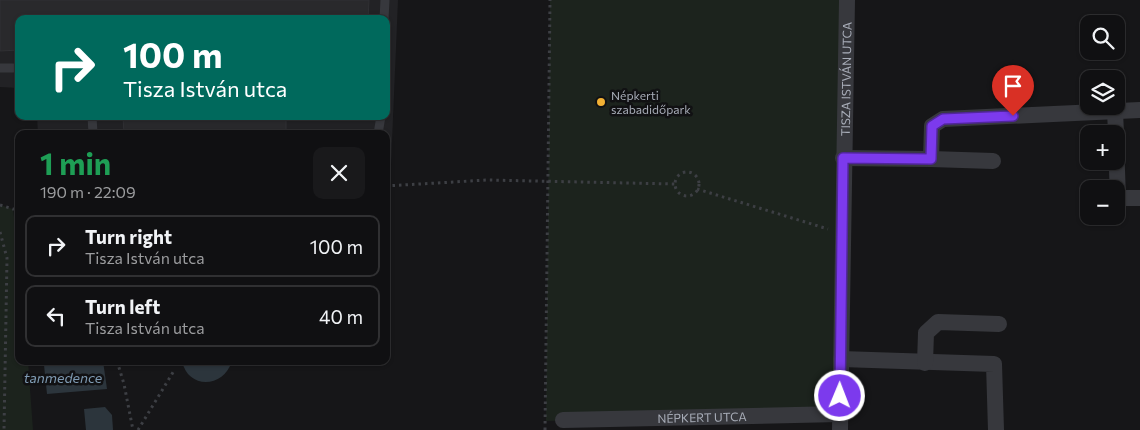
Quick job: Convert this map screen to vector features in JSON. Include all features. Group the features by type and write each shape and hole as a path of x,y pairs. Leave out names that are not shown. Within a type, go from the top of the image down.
{"street":[{"name":"TISZA ISTVÁN UTCA","path":"840,422 847,0"},
{"path":"1125,111 1140,110"},
{"path":"931,159 932,126 943,119 1080,113"},
{"path":"843,158 993,161"},
{"path":"1117,170 1118,198 1140,198"},
{"path":"925,363 926,333 938,322 999,324"},
{"path":"841,360 994,364 996,430"},
{"name":"NÉPKERT UTCA","path":"563,420 840,422"}],"lane":[{"path":"384,15 385,0"},
{"path":"0,68 13,68"}],"path":[{"path":"545,430 550,0"},
{"path":"688,173 697,179 697,189 691,195 684,196 678,192 675,184 680,175 688,173"},
{"path":"390,186 488,180 675,184"},
{"path":"697,189 842,234"},
{"path":"0,205 15,209"},
{"path":"0,232 6,258 4,430"},
{"path":"118,365 134,430"},
{"path":"138,430 175,369"}],"shaded area":[{"path":"0,0 398,0 391,165 390,130 38,130 37,120 390,120 390,15 15,15 15,88 0,87"},
{"path":"550,0 847,0 840,414 546,421"},
{"path":"0,205 13,209 15,225 15,365 28,365 33,430 0,430"}],"water":[{"name":"tanmedence","path":"44,365 104,365 107,389 47,394"},
{"path":"184,365 230,365 222,376 214,381 206,382 198,381 191,377"},
{"path":"105,407 112,415 113,430 86,430 84,409"}],"building":[{"path":"0,0 369,0 368,15 15,15 15,50 0,51"},
{"path":"123,120 286,120 286,130 124,130"}],"place":[{"name":"Népkerti szabadidőpark","path":"601,102"}],"route":[{"path":"840,396 843,158 931,159 932,126 943,119 1013,116"}]}
